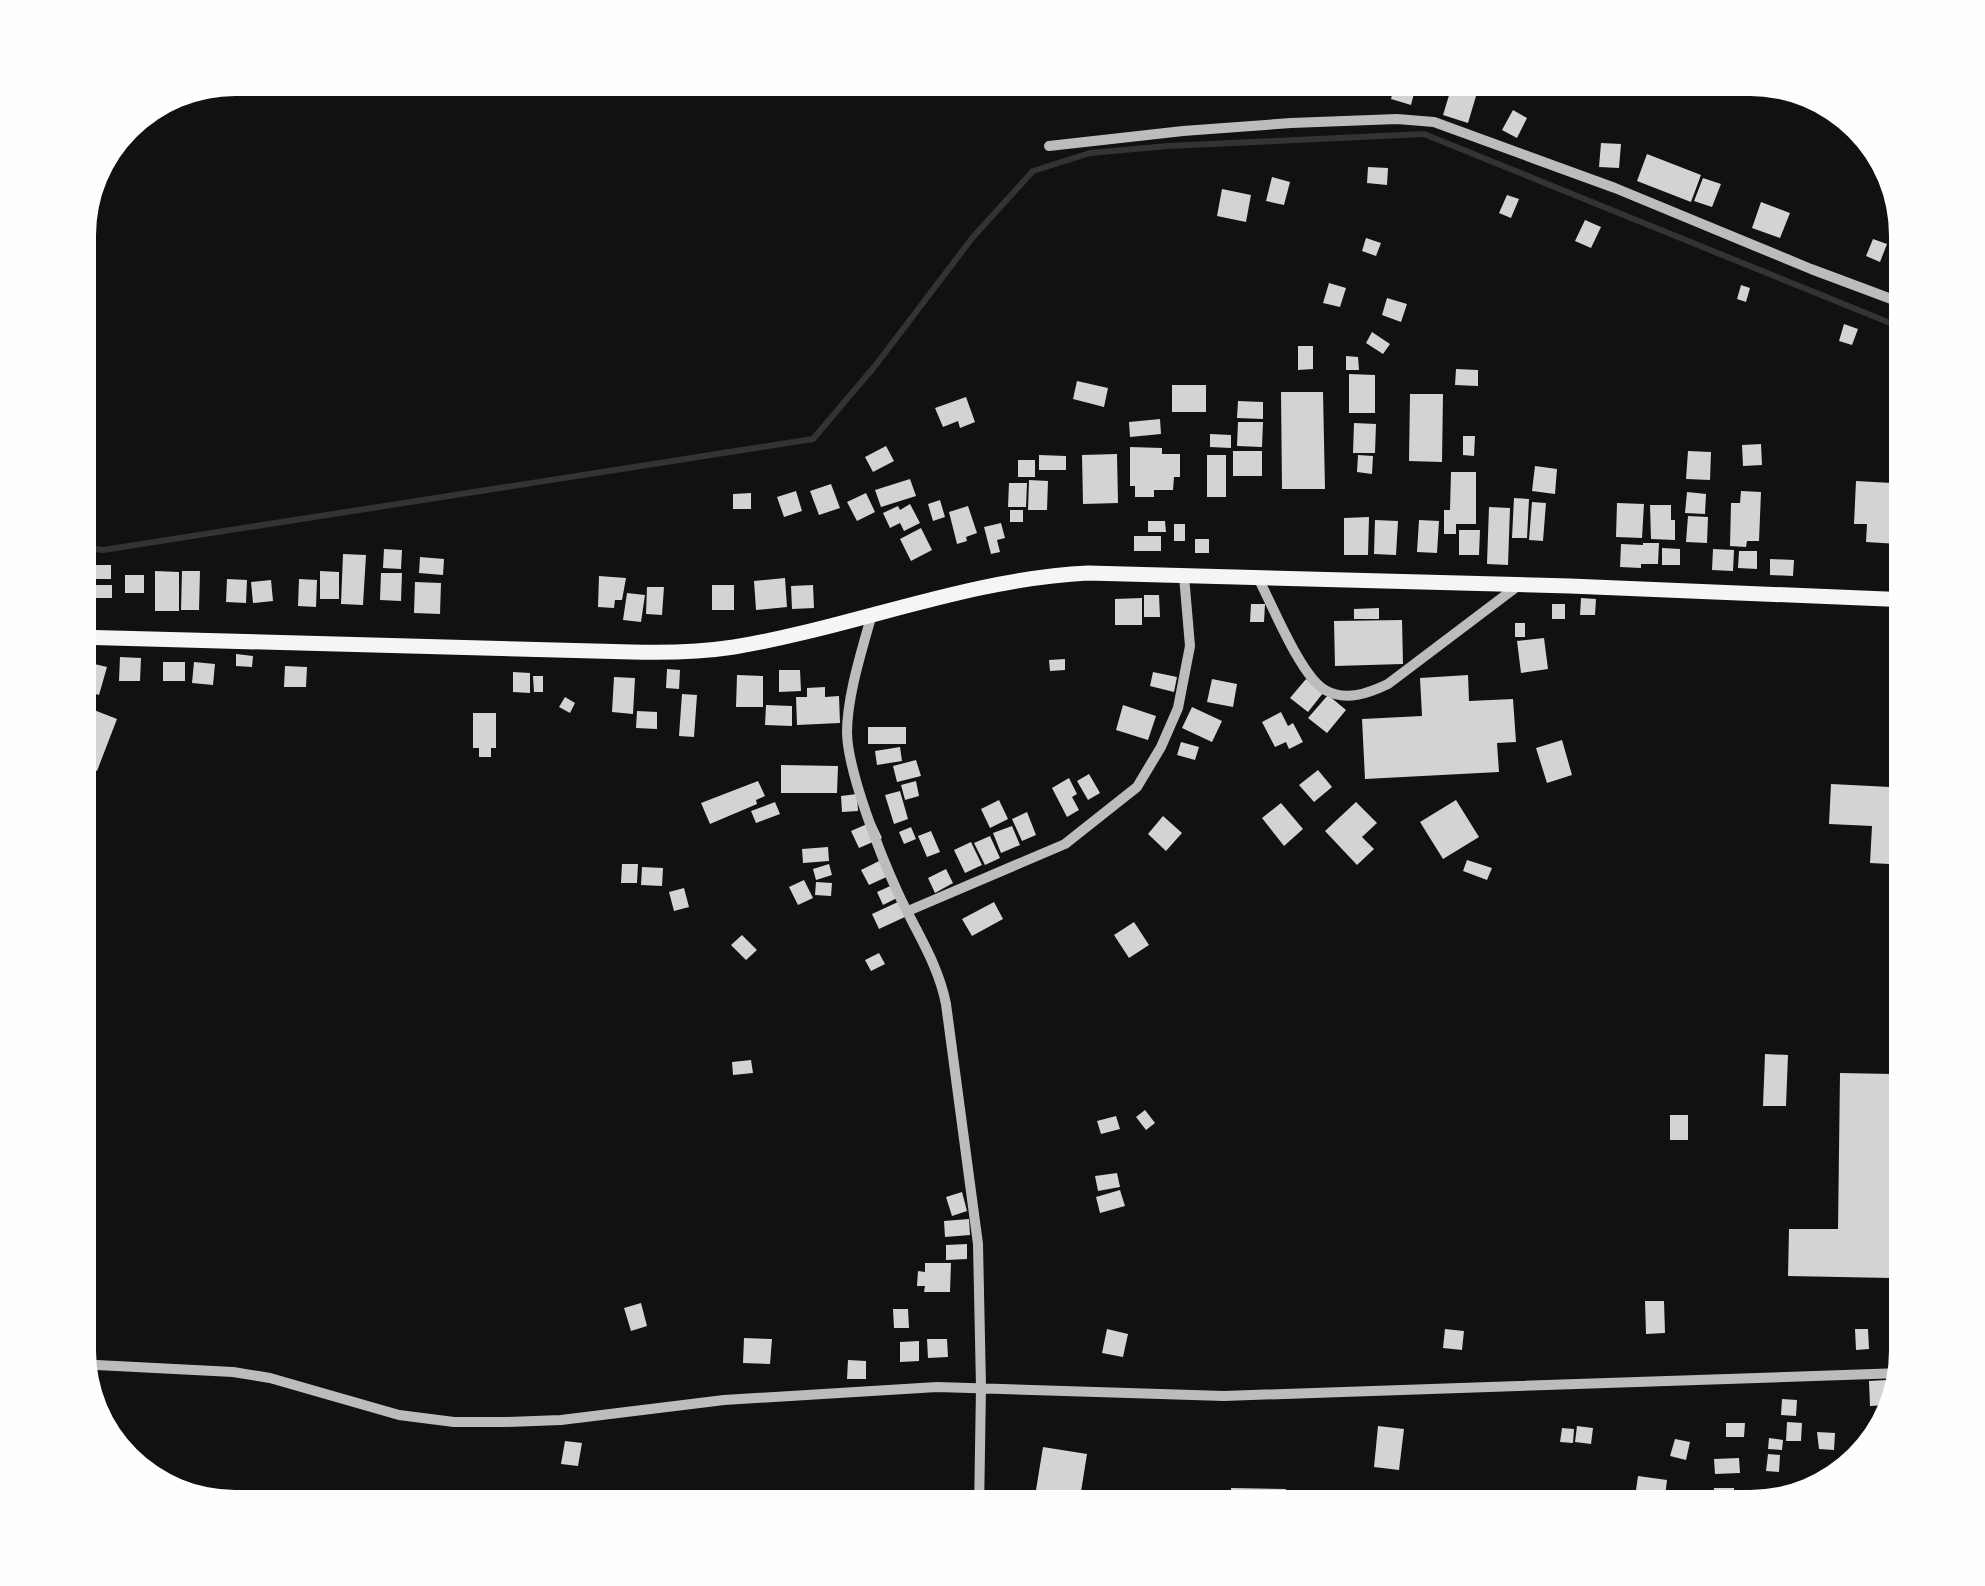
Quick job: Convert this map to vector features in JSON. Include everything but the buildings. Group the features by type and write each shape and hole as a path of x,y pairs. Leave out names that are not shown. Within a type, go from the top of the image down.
{"main road":[{"path":"96,638 654,652 728,648 994,584 1088,573 1889,599"}],"street":[{"path":"1049,146 1291,123 1434,122 1615,188 1889,298"},
{"path":"908,911 1065,844 1137,788 1178,708 1190,646 1184,576"},
{"path":"1258,578 1294,651 1322,689 1353,696 1388,683 1519,585"},
{"path":"872,614 847,731 850,757 880,849 942,982 949,1018 978,1244 979,1490"},
{"path":"97,1365 232,1372 270,1378 399,1415 454,1421 561,1420 724,1400 981,1387 1225,1396 1886,1374"}],"waterway":[{"path":"96,549 813,439 973,237 1033,171 1090,153 1424,134 1889,322"}]}
